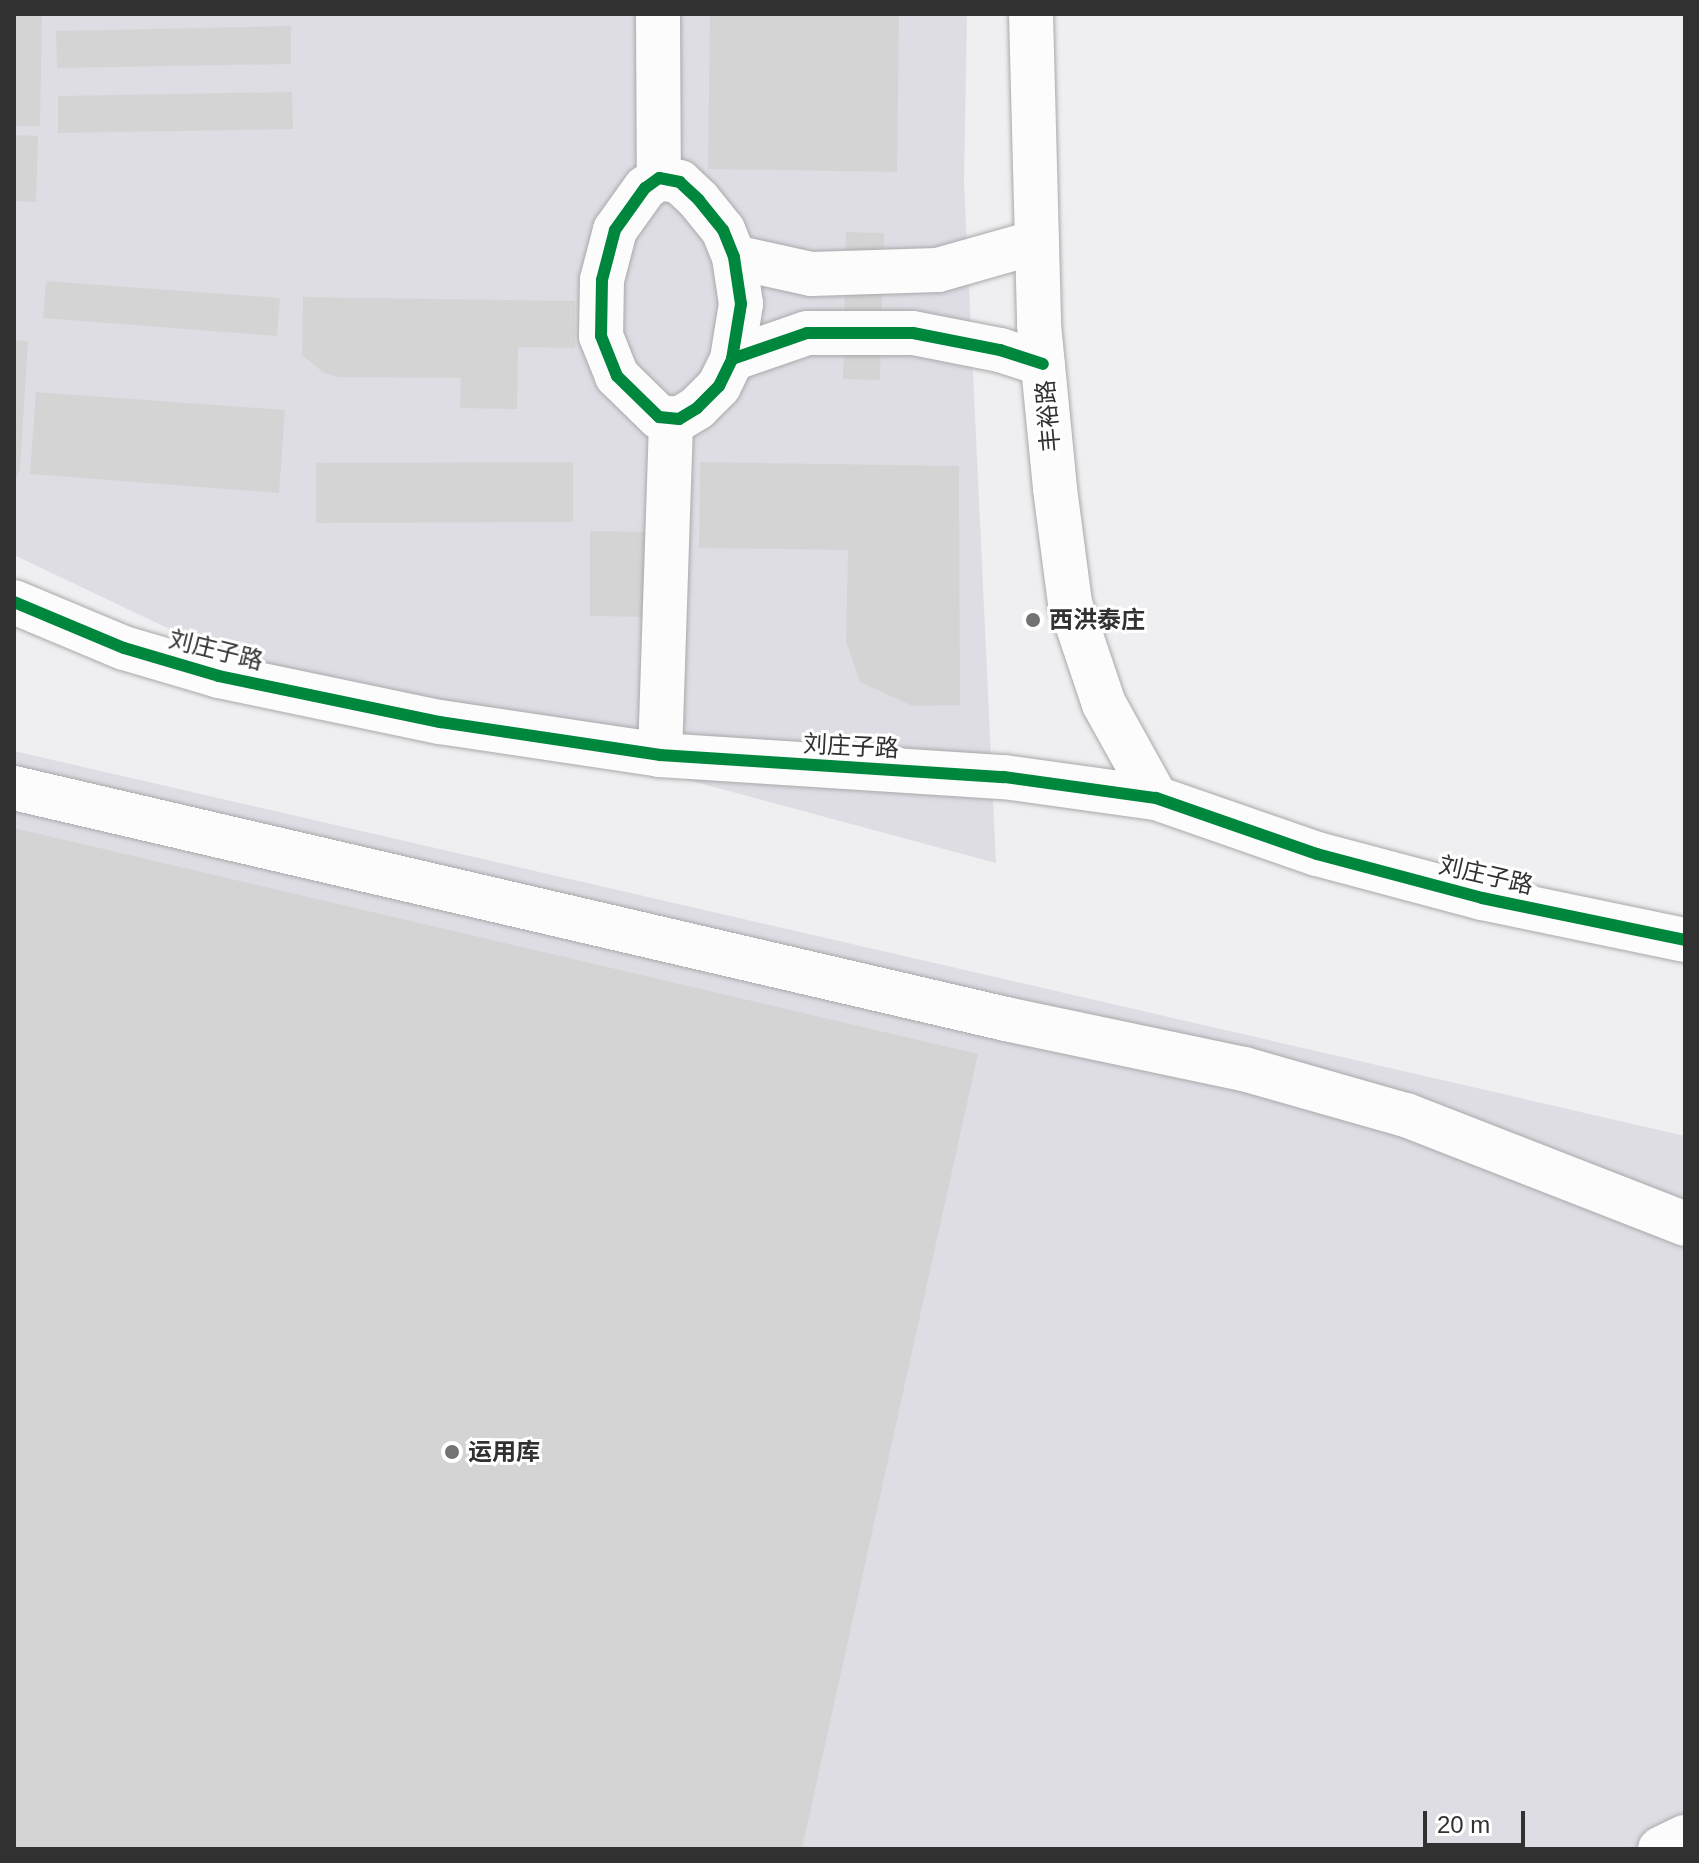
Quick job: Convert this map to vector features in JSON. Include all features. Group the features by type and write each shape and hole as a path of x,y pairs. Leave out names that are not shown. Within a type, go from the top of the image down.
{"street":[{"path":"658,14 659,178"},
{"name":"丰裕路","path":"1031,14 1036,242 1043,364 1070,603 1104,704 1156,798"},
{"path":"659,178 680,182 723,230 734,257 741,304 732,359 719,386 697,408 679,419 659,417 617,376 601,336 602,280 615,230 645,188 659,178"},
{"path":"734,257 811,274 938,270 1036,242"},
{"path":"732,359 807,333 913,333 1000,350 1043,364"},
{"path":"660,755 671,418"},
{"name":"刘庄子路","path":"14,602 124,648 219,676 440,722 660,755 1004,777 1156,798 1317,854 1482,898 1685,940"},
{"path":"14,788 1006,1019 1244,1069 1406,1115 1685,1224"},
{"path":"1660,1849 1685,1837"}],"shaded area":[{"path":"14,14 967,14 964,181 996,863 224,655 14,555"},
{"path":"14,751 1685,1136 1685,1849 14,1849"}],"building":[{"path":"14,14 42,14 40,126 14,126"},
{"path":"710,14 899,14 897,172 708,169"},
{"path":"291,26 291,64 57,68 56,31"},
{"path":"292,92 293,129 58,133 58,96"},
{"path":"14,135 38,136 36,202 14,201"},
{"path":"846,232 884,233 880,380 843,379"},
{"path":"46,281 280,298 277,336 43,318"},
{"path":"303,297 575,301 575,348 518,347 517,409 460,408 461,378 337,377 324,373 302,355"},
{"path":"14,340 28,341 20,470 14,483"},
{"path":"36,392 285,410 279,493 30,474"},
{"path":"573,462 573,522 316,523 316,463"},
{"path":"700,462 959,466 960,705 912,706 860,682 846,641 848,550 699,548"},
{"path":"590,531 648,532 647,617 590,616"},
{"name":"运用库","path":"14,828 978,1054 802,1849 14,1849"}],"cycle path":[{"path":"732,359 741,304 734,257 723,230 699,200 680,182 659,178 645,188 615,230 602,280 601,336 617,376 659,417 679,419 697,408 719,386 732,359 807,333 913,333 1000,350 1043,364"},
{"path":"14,602 124,648 219,676 440,722 660,755 1004,777 1156,798 1317,854 1482,898 1685,940"}],"place":[{"name":"西洪泰庄","path":"1033,620"},
{"name":"运用库","path":"452,1452"}]}
